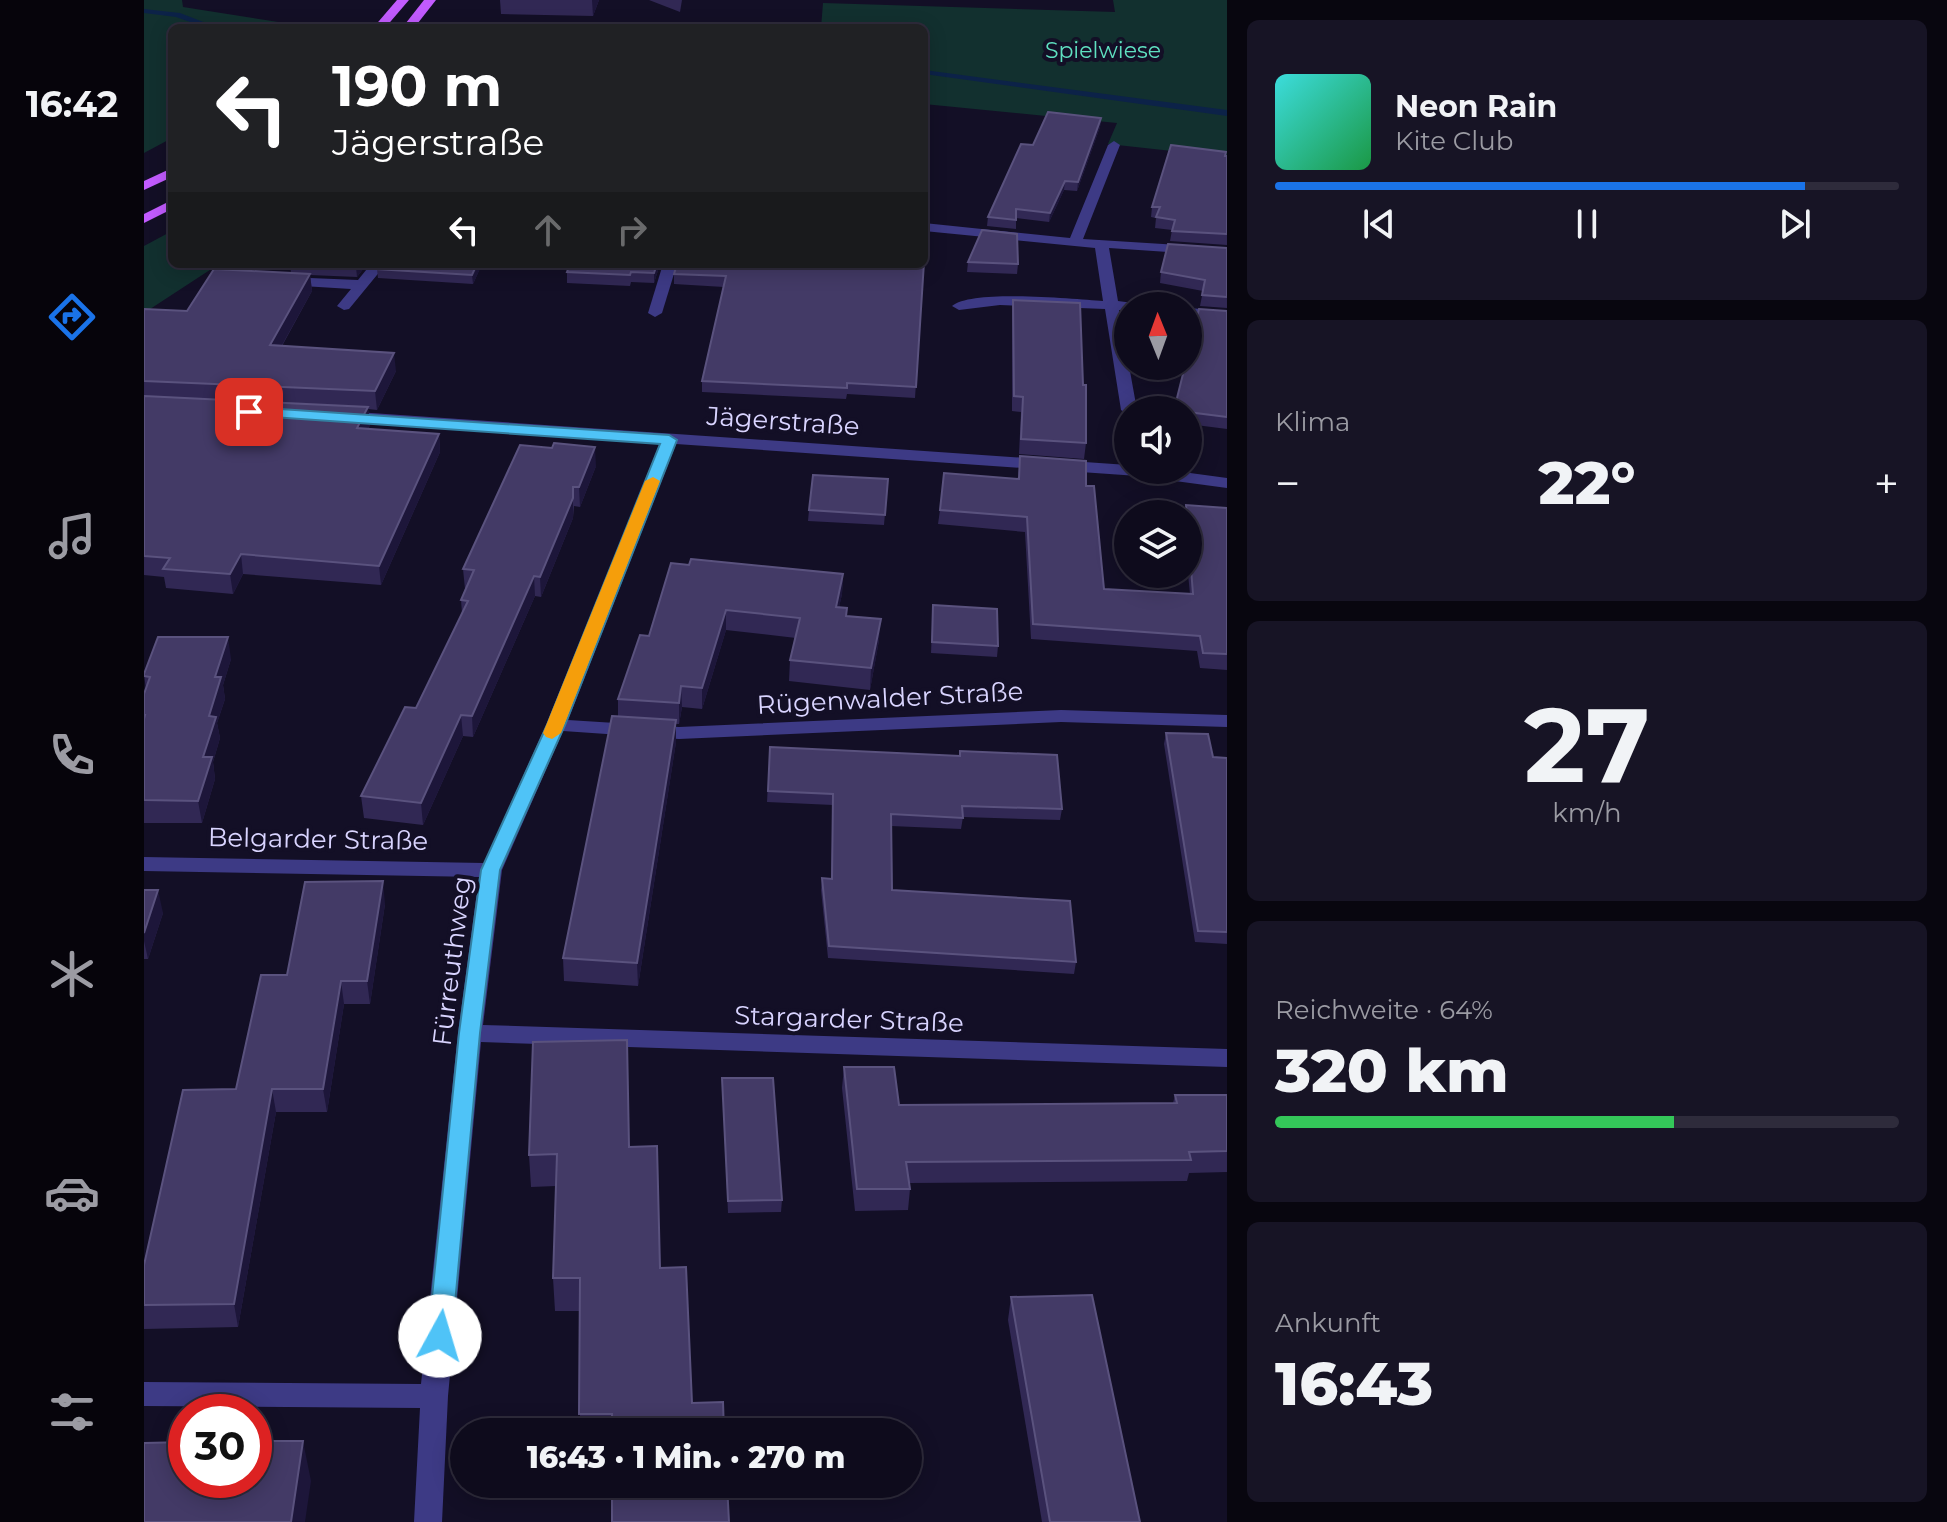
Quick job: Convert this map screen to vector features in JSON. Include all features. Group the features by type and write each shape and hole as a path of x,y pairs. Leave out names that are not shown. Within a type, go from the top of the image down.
{"main road":[{"path":"382,24 403,0"},
{"path":"411,24 430,0"},
{"path":"144,186 168,174"},
{"path":"144,219 168,206"}],"street":[{"path":"1075,243 1114,145"},
{"path":"928,227 1075,243 1167,246 1227,252"},
{"path":"1101,245 1116,292"},
{"path":"344,306 376,268"},
{"path":"655,313 669,268"},
{"path":"271,281 362,285"},
{"path":"959,306 1000,301 1114,306"},
{"path":"1202,313 1227,315"},
{"name":"Jägerstraße","path":"324,415 1114,469"},
{"name":"Fürreuthweg","path":"428,1522 434,1396 470,1033 491,870 556,725 669,440"},
{"name":"Jägerstraße","path":"1202,480 1227,483"},
{"name":"Rügenwalder Straße","path":"556,725 679,733 1061,716 1227,721"},
{"name":"Belgarder Straße","path":"144,864 491,870"},
{"name":"Stargarder Straße","path":"470,1033 1227,1058"},
{"path":"144,1394 434,1396"}],"green space":[{"path":"144,0 182,0 183,7 291,24 168,24 168,140 144,153"},
{"name":"Spielwiese","path":"1113,0 1227,0 1227,157 1108,144 1117,123 928,104 928,24 821,24 823,3 1115,12"},
{"path":"168,233 168,268 213,268 144,313 144,246"}],"building":[{"path":"1048,112 1101,118 1078,182 1065,181 1050,213 1016,209 1016,220 988,217 1021,144 1033,145"},
{"path":"1171,145 1226,152 1227,234 1172,231 1175,220 1156,217 1160,207 1152,207"},
{"path":"982,230 1017,234 1018,264 968,262"},
{"path":"1168,244 1227,248 1227,297 1202,295 1205,280 1161,272"},
{"path":"378,268 475,268 472,275"},
{"path":"568,268 656,268 654,273 631,272 630,275 567,272"},
{"path":"676,268 924,268 916,387 847,383 847,388 702,381 726,276 674,274"},
{"path":"214,269 310,274 270,345 394,353 375,391 144,381 144,309 187,311"},
{"path":"1013,300 1080,303 1083,385 1086,385 1086,443 1021,439 1023,397 1014,396"},
{"path":"1202,309 1227,311 1227,417 1202,414 1202,396 1178,396 1182,380 1202,380"},
{"path":"144,396 368,407 357,428 439,434 379,566 241,554 230,574 163,569 170,558 144,556"},
{"path":"554,443 595,447 579,487 573,487 573,498 540,577 534,576 472,716 461,715 421,803 361,796 405,707 416,708 468,601 461,600 474,570 463,569 520,445 552,448"},
{"path":"1020,456 1086,461 1086,486 1094,486 1104,589 1193,594 1193,588 1202,588 1202,506 1227,508 1227,654 1203,653 1200,636 1033,624 1027,517 940,510 944,473 1019,479"},
{"path":"813,475 888,479 885,515 809,510"},
{"path":"691,559 843,574 836,607 847,608 846,616 881,619 871,668 790,660 800,618 726,610 702,688 681,686 679,703 618,699 640,635 649,636 671,563 689,565"},
{"path":"933,605 997,609 998,646 932,642"},
{"path":"158,637 228,637 215,677 221,677 209,716 216,717 203,757 212,757 198,801 144,800 144,694 150,677 144,674"},
{"path":"612,716 676,720 637,963 563,958"},
{"path":"1166,733 1208,734 1213,757 1227,758 1227,932 1198,931"},
{"path":"770,747 960,756 960,751 1057,755 1062,809 962,806 963,818 891,814 892,890 1070,901 1076,962 829,946 822,878 832,879 833,794 768,791"},
{"path":"383,881 367,981 341,981 323,1089 272,1089 234,1304 144,1305 144,1265 183,1090 236,1089 261,975 287,975 305,882"},
{"path":"144,890 158,890 144,933"},
{"path":"627,1040 629,1147 657,1146 660,1268 686,1267 692,1403 723,1402 724,1418 612,1418 612,1414 579,1414 580,1278 553,1278 557,1154 529,1155 533,1042"},
{"path":"844,1067 894,1067 899,1105 1177,1103 1175,1095 1227,1095 1227,1151 1189,1152 1191,1160 906,1162 910,1189 857,1189"},
{"path":"722,1078 773,1078 782,1200 728,1201"},
{"path":"1092,1295 1140,1522 1050,1522 1011,1297"},
{"path":"272,1441 303,1441 291,1522 144,1522 144,1443 168,1442 168,1498 272,1498"},
{"path":"612,1498 728,1498 729,1522 612,1522"}],"waterway":[{"path":"144,11 177,15 203,24"},
{"path":"928,73 1227,113"}],"slow traffic":[{"path":"552,733 653,481"}],"route":[{"path":"249,412 354,416 669,440 556,725 491,870 470,1033 440,1336"}]}
